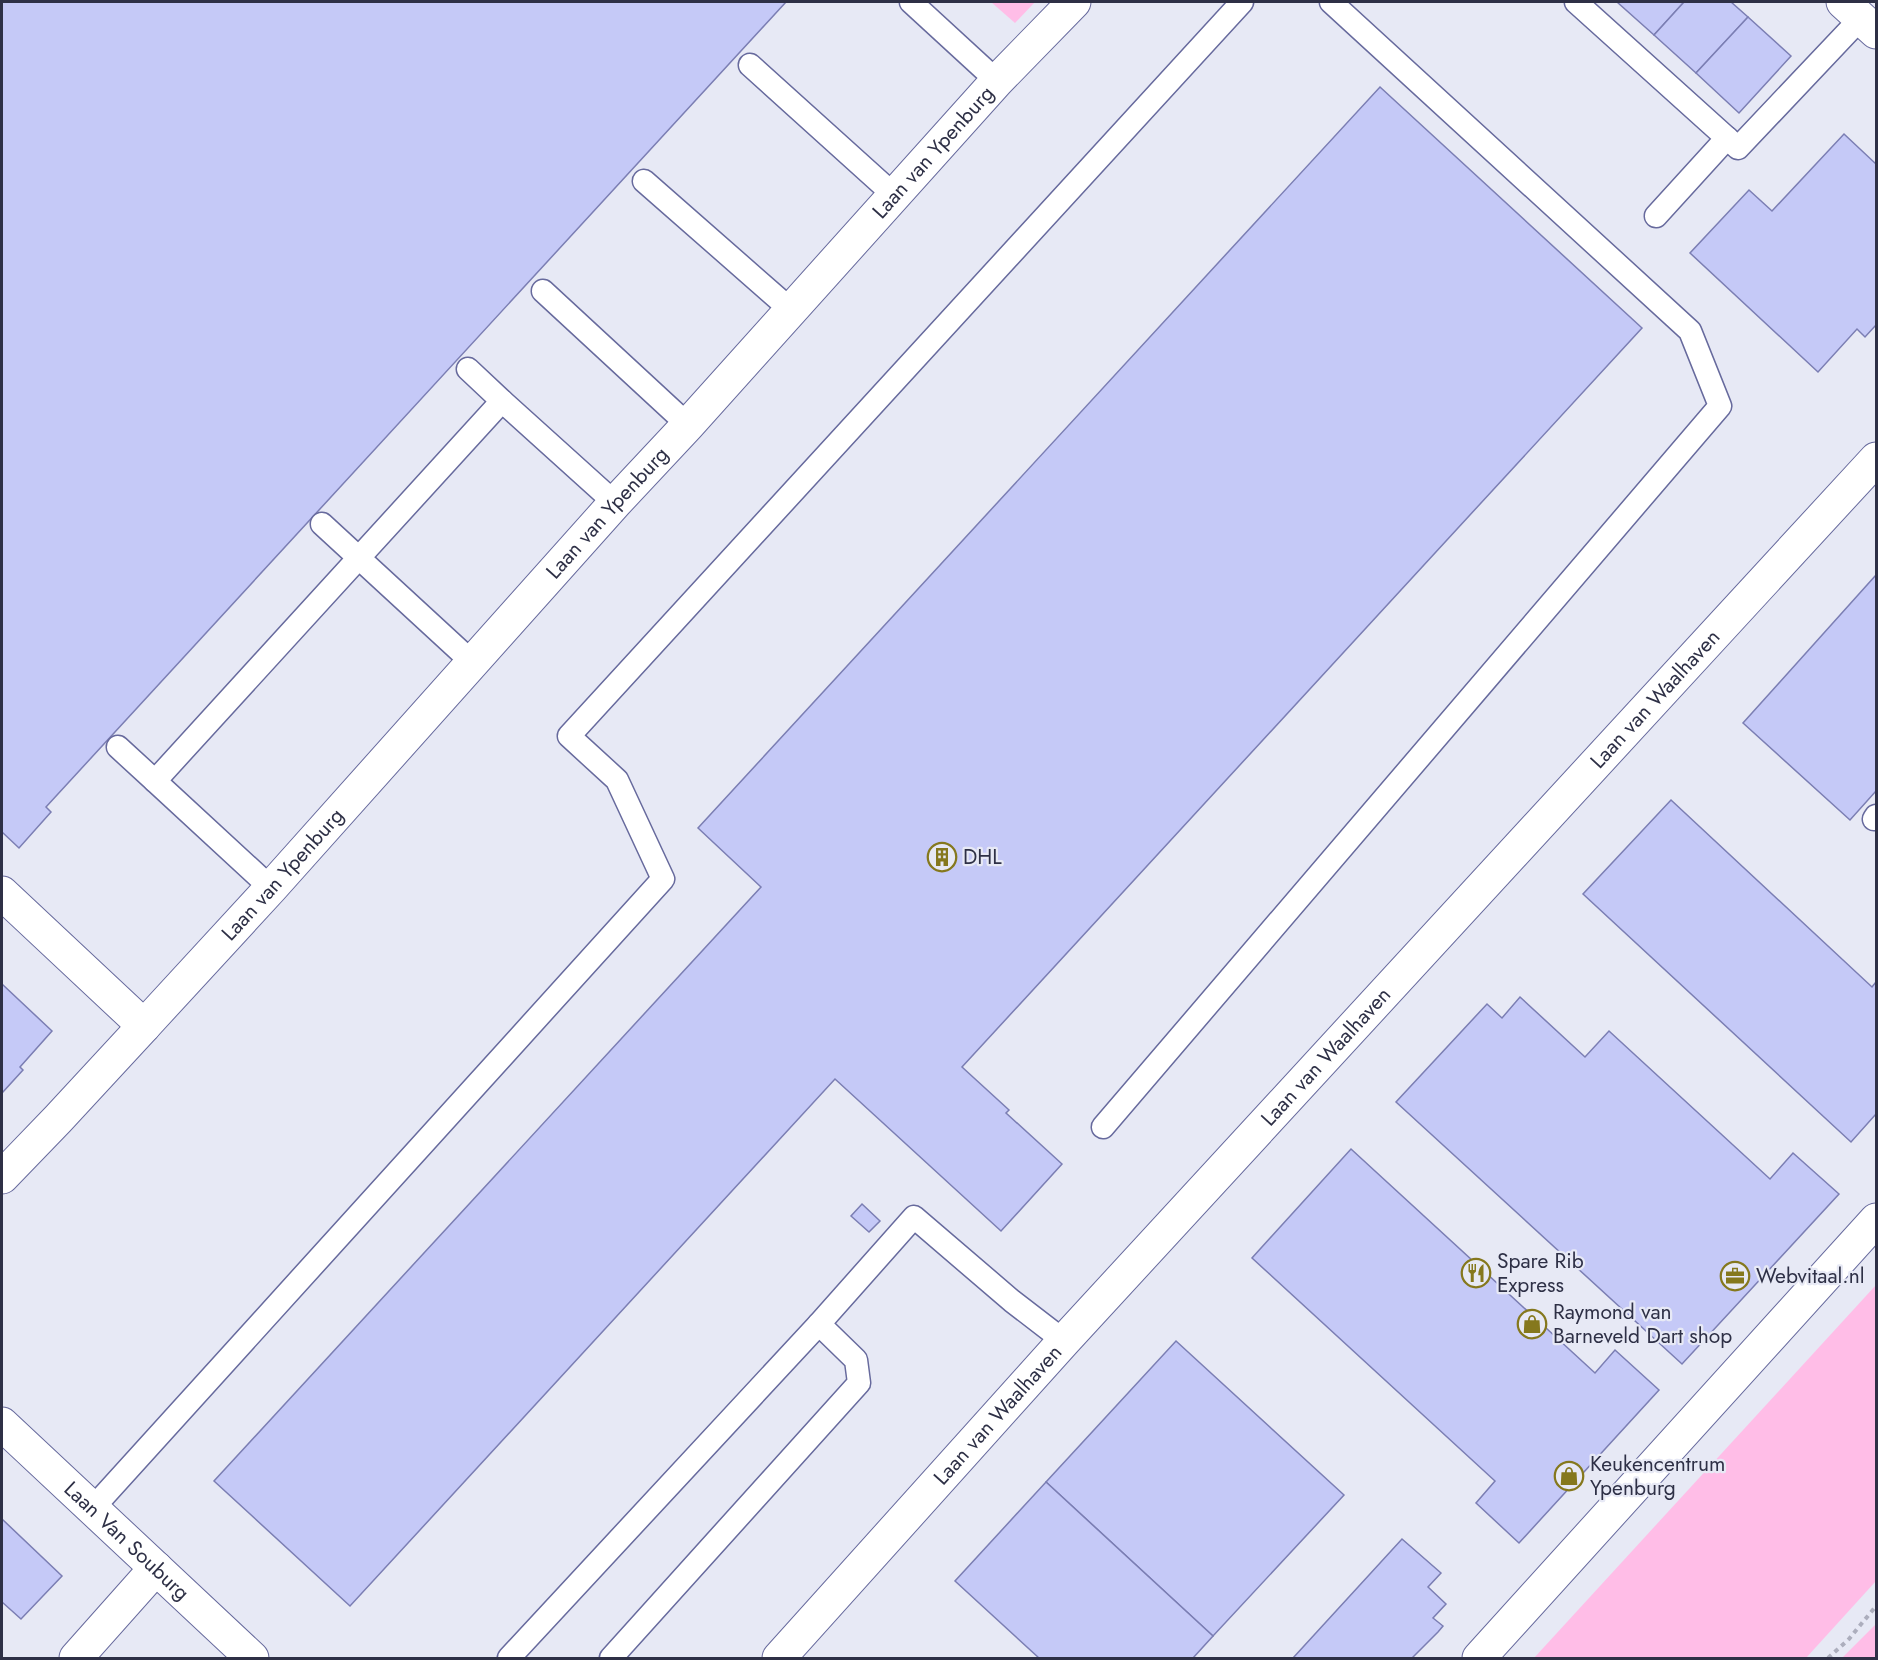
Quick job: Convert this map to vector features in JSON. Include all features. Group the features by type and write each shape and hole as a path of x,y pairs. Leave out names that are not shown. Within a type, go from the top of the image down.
{"street":[{"name":"Laan van Ypenburg","path":"2,1177 271,888 997,81 1074,2"},
{"name":"Laan van Waalhaven","path":"779,1659 1064,1341 1876,459"},
{"path":"2,892 144,1026"},
{"path":"1479,1659 1876,1220"},
{"name":"Laan Van Souburg","path":"2,1424 252,1659"},
{"path":"76,1659 156,1568"}],"lane":[{"path":"911,2 997,81"},
{"path":"92,1509 663,879 617,780 569,736 1242,2"},
{"path":"1103,1127 1720,406 1690,331 1331,2"},
{"path":"1576,2 1738,148 1860,17"},
{"path":"750,65 894,195"},
{"path":"1656,216 1727,138"},
{"path":"644,181 791,310"},
{"path":"543,291 688,425"},
{"path":"468,369 615,503"},
{"path":"155,781 502,401"},
{"path":"322,524 473,663"},
{"path":"118,747 271,888"},
{"path":"509,1659 819,1324 914,1217 1012,1301 1064,1341"},
{"path":"610,1659 859,1383 856,1360 819,1324"}],"path":[{"path":"1828,1659 1849,1639 1876,1606"}],"shaded area":[{"path":"991,2 1035,2 1015,23"},
{"path":"1876,1285 1876,1581 1806,1658 1534,1658"},
{"path":"1876,1624 1876,1658 1842,1658"}],"building":[{"path":"2,2 786,2 46,807 51,812 19,848 2,832"},
{"path":"1617,2 1684,2 1654,35"},
{"path":"1684,2 1731,2 1748,17 1696,73 1654,35"},
{"path":"1748,17 1791,56 1739,113 1696,73"},
{"name":"DHL","path":"1380,87 1642,328 962,1067 1009,1110 1006,1113 1062,1164 1001,1231 835,1079 350,1606 214,1481 761,887 698,828"},
{"path":"1844,134 1876,164 1876,325 1865,337 1857,329 1818,372 1690,253 1749,190 1772,211"},
{"path":"1876,575 1876,791 1850,820 1743,723"},
{"path":"1671,800 1872,987 1876,982 1876,1114 1851,1142 1583,894"},
{"path":"2,984 52,1031 20,1067 23,1070 2,1093"},
{"path":"1520,997 1585,1057 1609,1031 1770,1179 1793,1153 1839,1194 1682,1364 1396,1102 1487,1004 1502,1018"},
{"path":"1351,1149 1595,1373 1615,1350 1659,1390 1519,1543 1476,1503 1495,1481 1252,1258"},
{"path":"862,1204 880,1221 869,1232 851,1216"},
{"path":"1176,1341 1344,1495 1213,1636 1046,1482"},
{"path":"1046,1482 1213,1636 1193,1658 1039,1658 955,1581"},
{"path":"2,1519 62,1576 21,1619 2,1602"},
{"path":"1402,1539 1441,1573 1428,1587 1446,1604 1433,1618 1443,1626 1438,1632 1412,1658 1293,1658"}],"place":[{"name":"DHL","path":"942,857"},
{"name":"Spare Rib Express","path":"1476,1273"},
{"name":"Webvitaal.nl","path":"1735,1276"},
{"name":"Raymond van Barneveld Dart shop","path":"1532,1324"},
{"name":"Keukencentrum Ypenburg","path":"1569,1476"}]}
